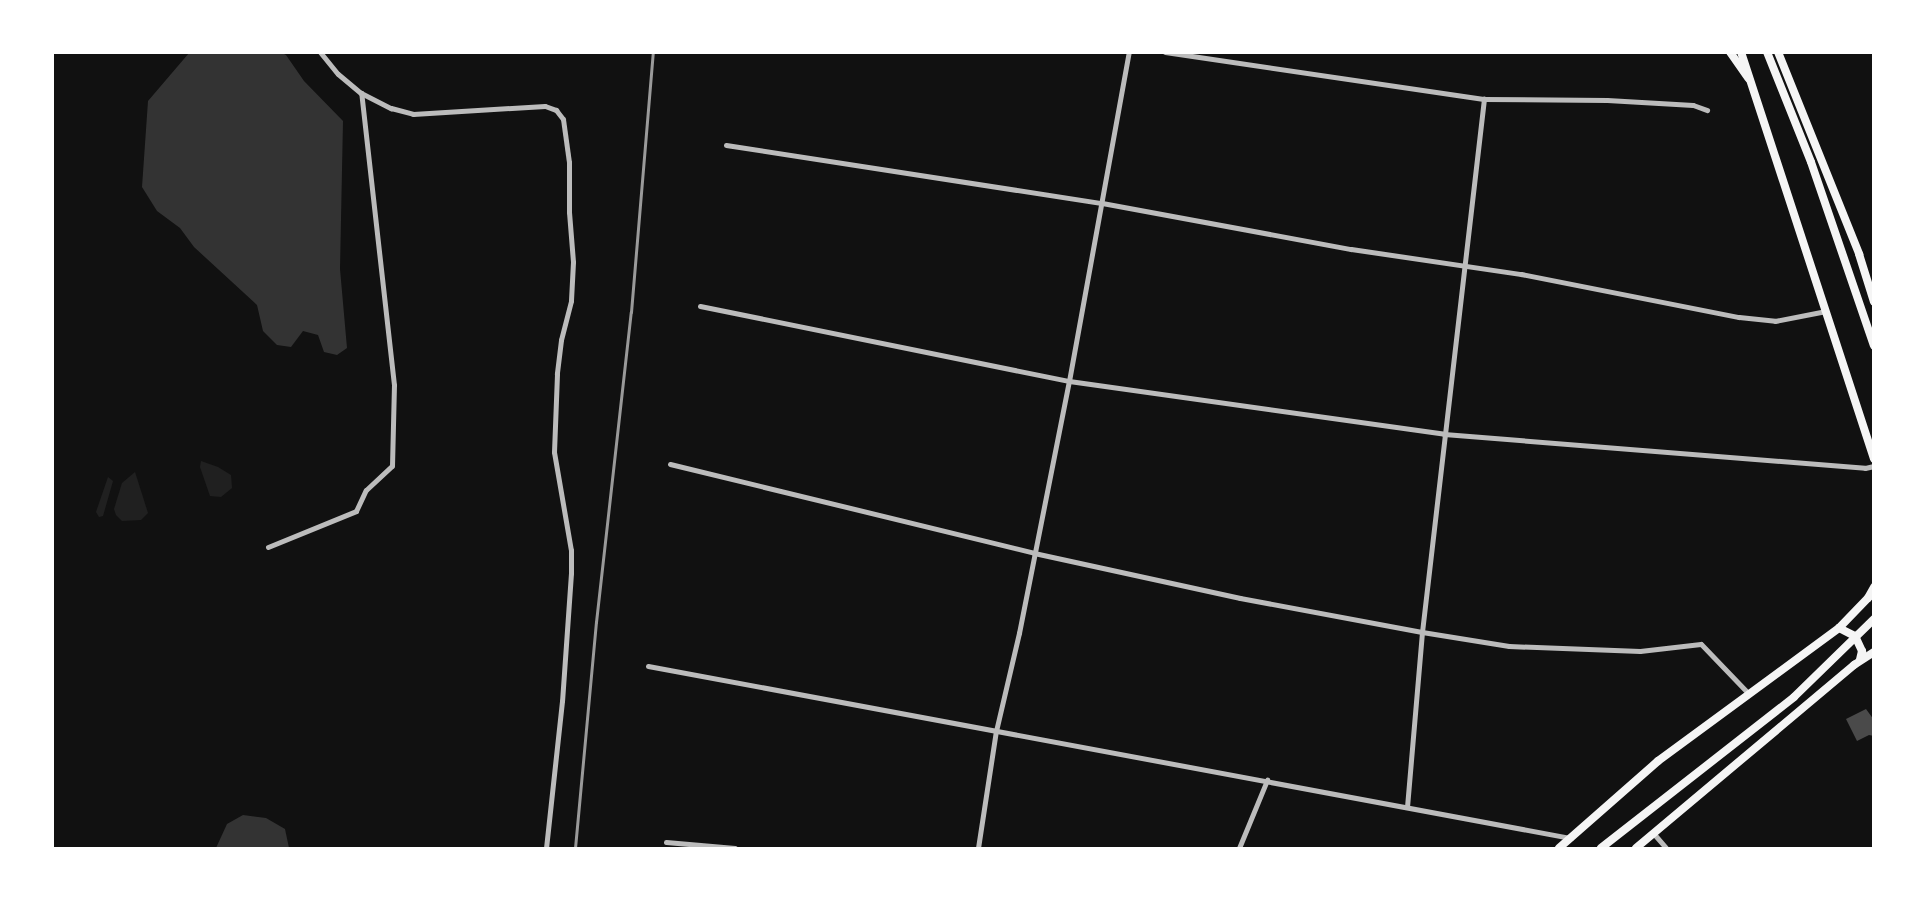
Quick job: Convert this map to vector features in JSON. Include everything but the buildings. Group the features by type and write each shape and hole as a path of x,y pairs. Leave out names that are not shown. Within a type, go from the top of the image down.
{"main road":[{"path":"1730,52 1750,81"},
{"path":"1741,52 1874,459"},
{"path":"1767,52 1811,162 1874,346"},
{"path":"1778,52 1851,233 1874,303"},
{"path":"1559,849 1658,761 1839,628 1871,598 1874,587"},
{"path":"1601,849 1794,697 1874,619"},
{"path":"1839,628 1855,636 1862,651 1860,660"},
{"path":"1636,849 1860,660 1874,652"}],"street":[{"path":"320,52 338,74 361,93 391,108 413,114 545,106 556,110 563,119 569,162 568,212 573,262 571,301 561,340 557,374 554,452 571,550 572,573 562,701 546,849"},
{"path":"978,849 996,731 1019,633 1069,381 1129,52"},
{"path":"1165,52 1484,99 1607,100 1693,105 1707,110"},
{"path":"268,547 356,511 366,490 393,466 394,385 361,93"},
{"path":"1407,807 1422,632 1484,99"},
{"path":"726,146 1102,203 1351,249 1521,274 1739,317 1775,321 1826,311"},
{"path":"700,306 1069,381 1444,434 1865,468 1874,466"},
{"path":"670,464 1034,553 1240,598 1422,632 1509,646 1640,651 1701,644 1749,694"},
{"path":"648,666 1571,838"},
{"path":"1239,849 1267,780"},
{"path":"1654,834 1666,849"},
{"path":"666,842 735,849"}],"shaded area":[{"path":"280,52 286,55 304,81 343,121 340,269 347,348 337,355 324,352 318,335 303,331 291,347 277,345 263,331 257,305 194,247 180,228 157,211 142,187 148,101 189,53"},
{"path":"201,461 231,475 232,488 221,497 210,496 200,467"},
{"path":"135,472 148,513 141,520 122,521 114,509 122,483"},
{"path":"108,477 113,481 103,516 99,517 96,512"},
{"path":"243,815 266,818 285,829 289,848 216,848 227,824"}],"railway":[{"path":"575,848 596,622 631,312 653,52"}]}
